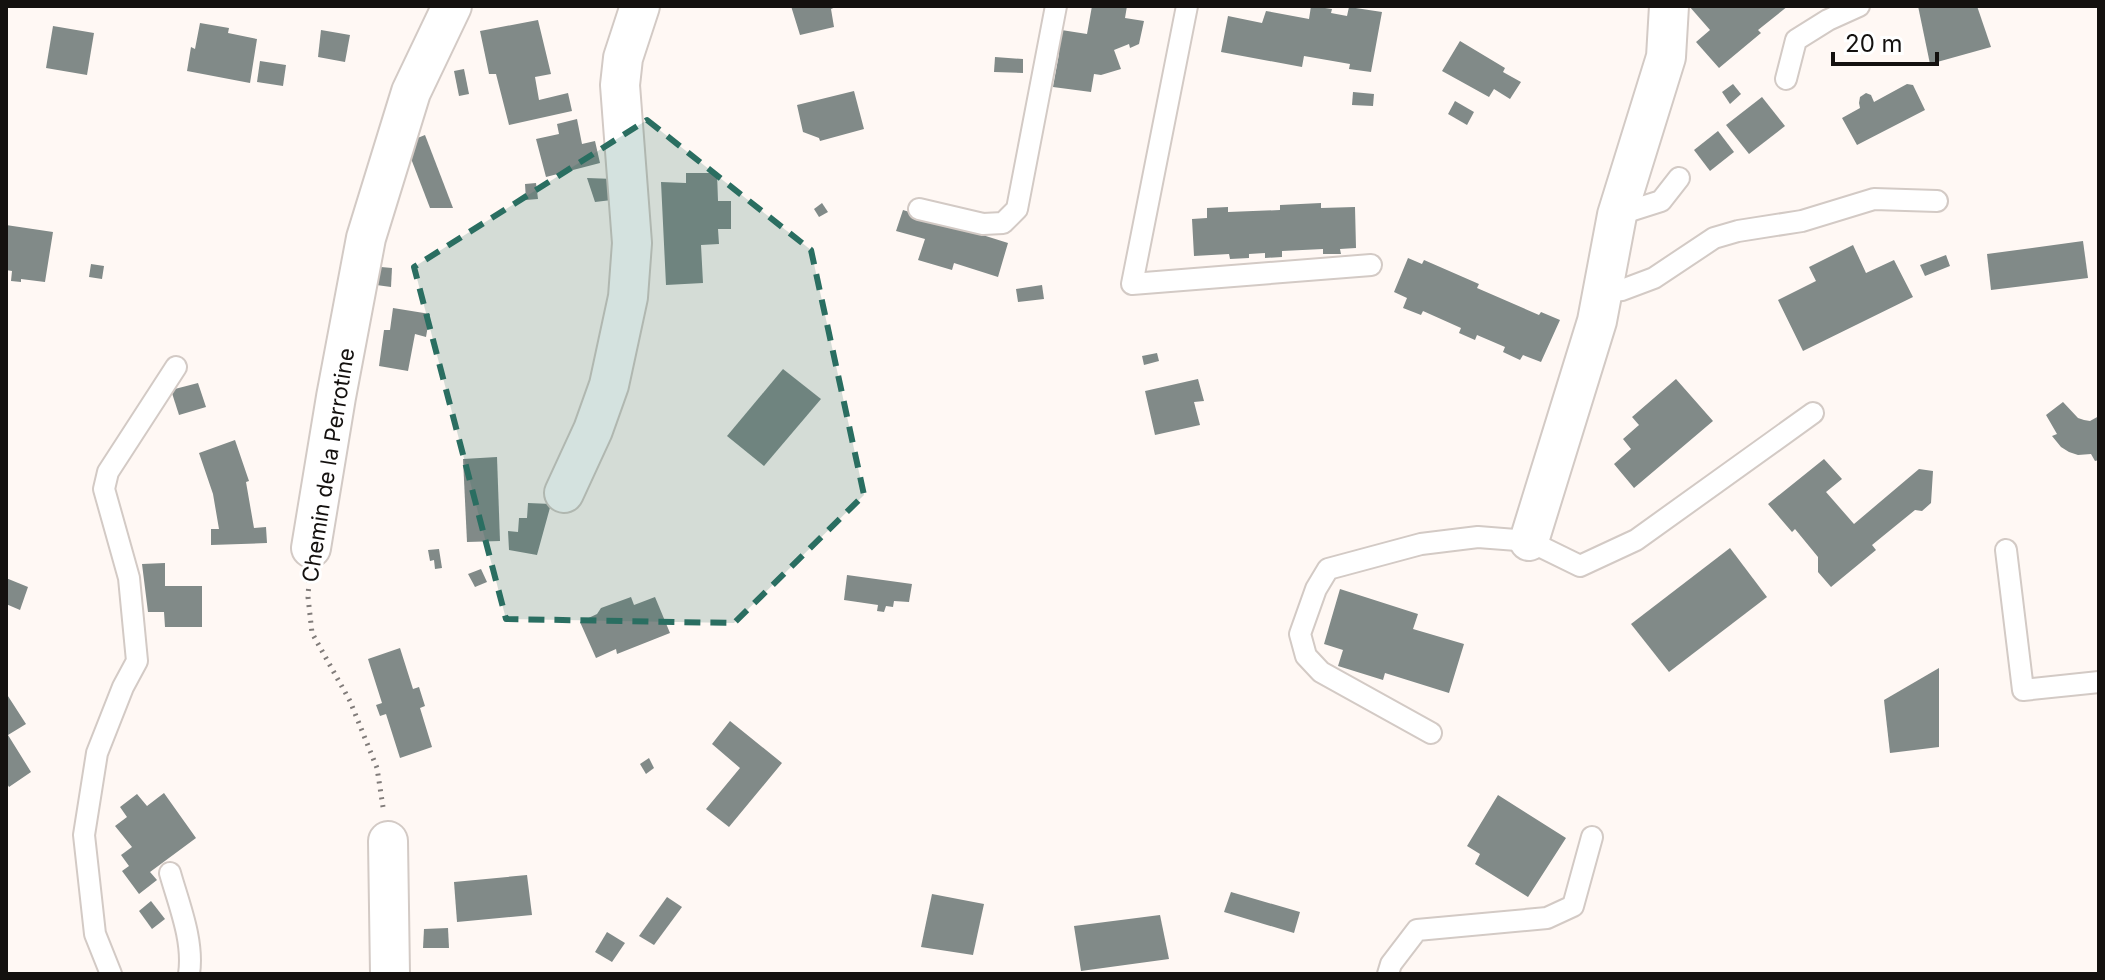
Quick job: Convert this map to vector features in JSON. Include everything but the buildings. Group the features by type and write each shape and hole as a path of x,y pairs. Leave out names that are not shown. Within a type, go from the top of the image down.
{"street":[{"name":"Chemin de la Perrotine","path":"311,548 366,238 411,92 452,6"},
{"path":"564,493 593,430 609,385 628,297 632,243 620,85 623,58 640,6"},
{"path":"1529,541 1597,321 1617,215 1666,57 1669,6"},
{"path":"388,841 390,974"}],"lane":[{"path":"919,209 983,224 1003,223 1017,209 1056,6"},
{"path":"1187,6 1132,284 1371,265"},
{"path":"1786,79 1796,40 1828,20 1859,6"},
{"path":"1617,215 1661,201 1679,178"},
{"path":"1602,292 1622,290 1654,278 1714,238 1738,231 1802,221 1874,199 1937,201"},
{"path":"111,974 95,934 84,835 97,753 123,687 137,661 129,578 104,489 108,472 176,367"},
{"path":"1431,733 1321,672 1306,656 1300,634 1316,589 1328,569 1421,544 1478,537 1529,541 1580,566 1636,540 1813,413"},
{"path":"2006,550 2023,690 2099,682"},
{"path":"1388,974 1391,964 1417,930 1547,918 1573,906 1592,837"},
{"path":"170,873 184,923 189,974"}],"path":[{"name":"Chemin de la Perrotine","path":"311,548 308,597 312,633 350,701 377,768 388,841"}],"highlighted area":[{"path":"647,120 811,250 864,495 734,623 506,619 414,267"}]}
